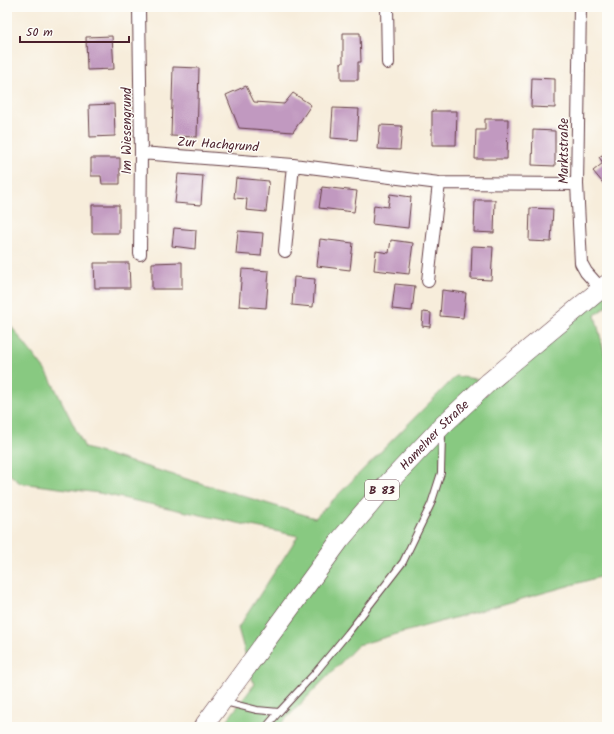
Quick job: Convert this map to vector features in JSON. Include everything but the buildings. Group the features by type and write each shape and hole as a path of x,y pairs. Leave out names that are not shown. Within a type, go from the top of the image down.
{"main road":[{"name":"Hamelner Straße","path":"203,727 340,540 390,481 443,426 489,382 604,286"}],"street":[{"name":"Im Wiesengrund","path":"139,7 141,153 140,254"},
{"path":"387,7 388,63"},
{"name":"Marktstraße","path":"580,7 577,184 581,263 586,272 604,286"},
{"name":"Zur Hachgrund","path":"141,153 293,165 439,183 577,184"},
{"path":"285,251 293,165"},
{"path":"428,281 439,183"}],"lane":[{"path":"266,727 315,673 404,562 431,504 441,473 443,426"},
{"path":"222,701 257,710 279,712"}],"green space":[{"path":"607,284 607,306 595,315 607,364 607,575 358,645 278,727 222,727 254,685 238,628 298,536 99,493 20,483 7,472 7,321 48,374 85,448 315,518 456,376 489,381"}]}
